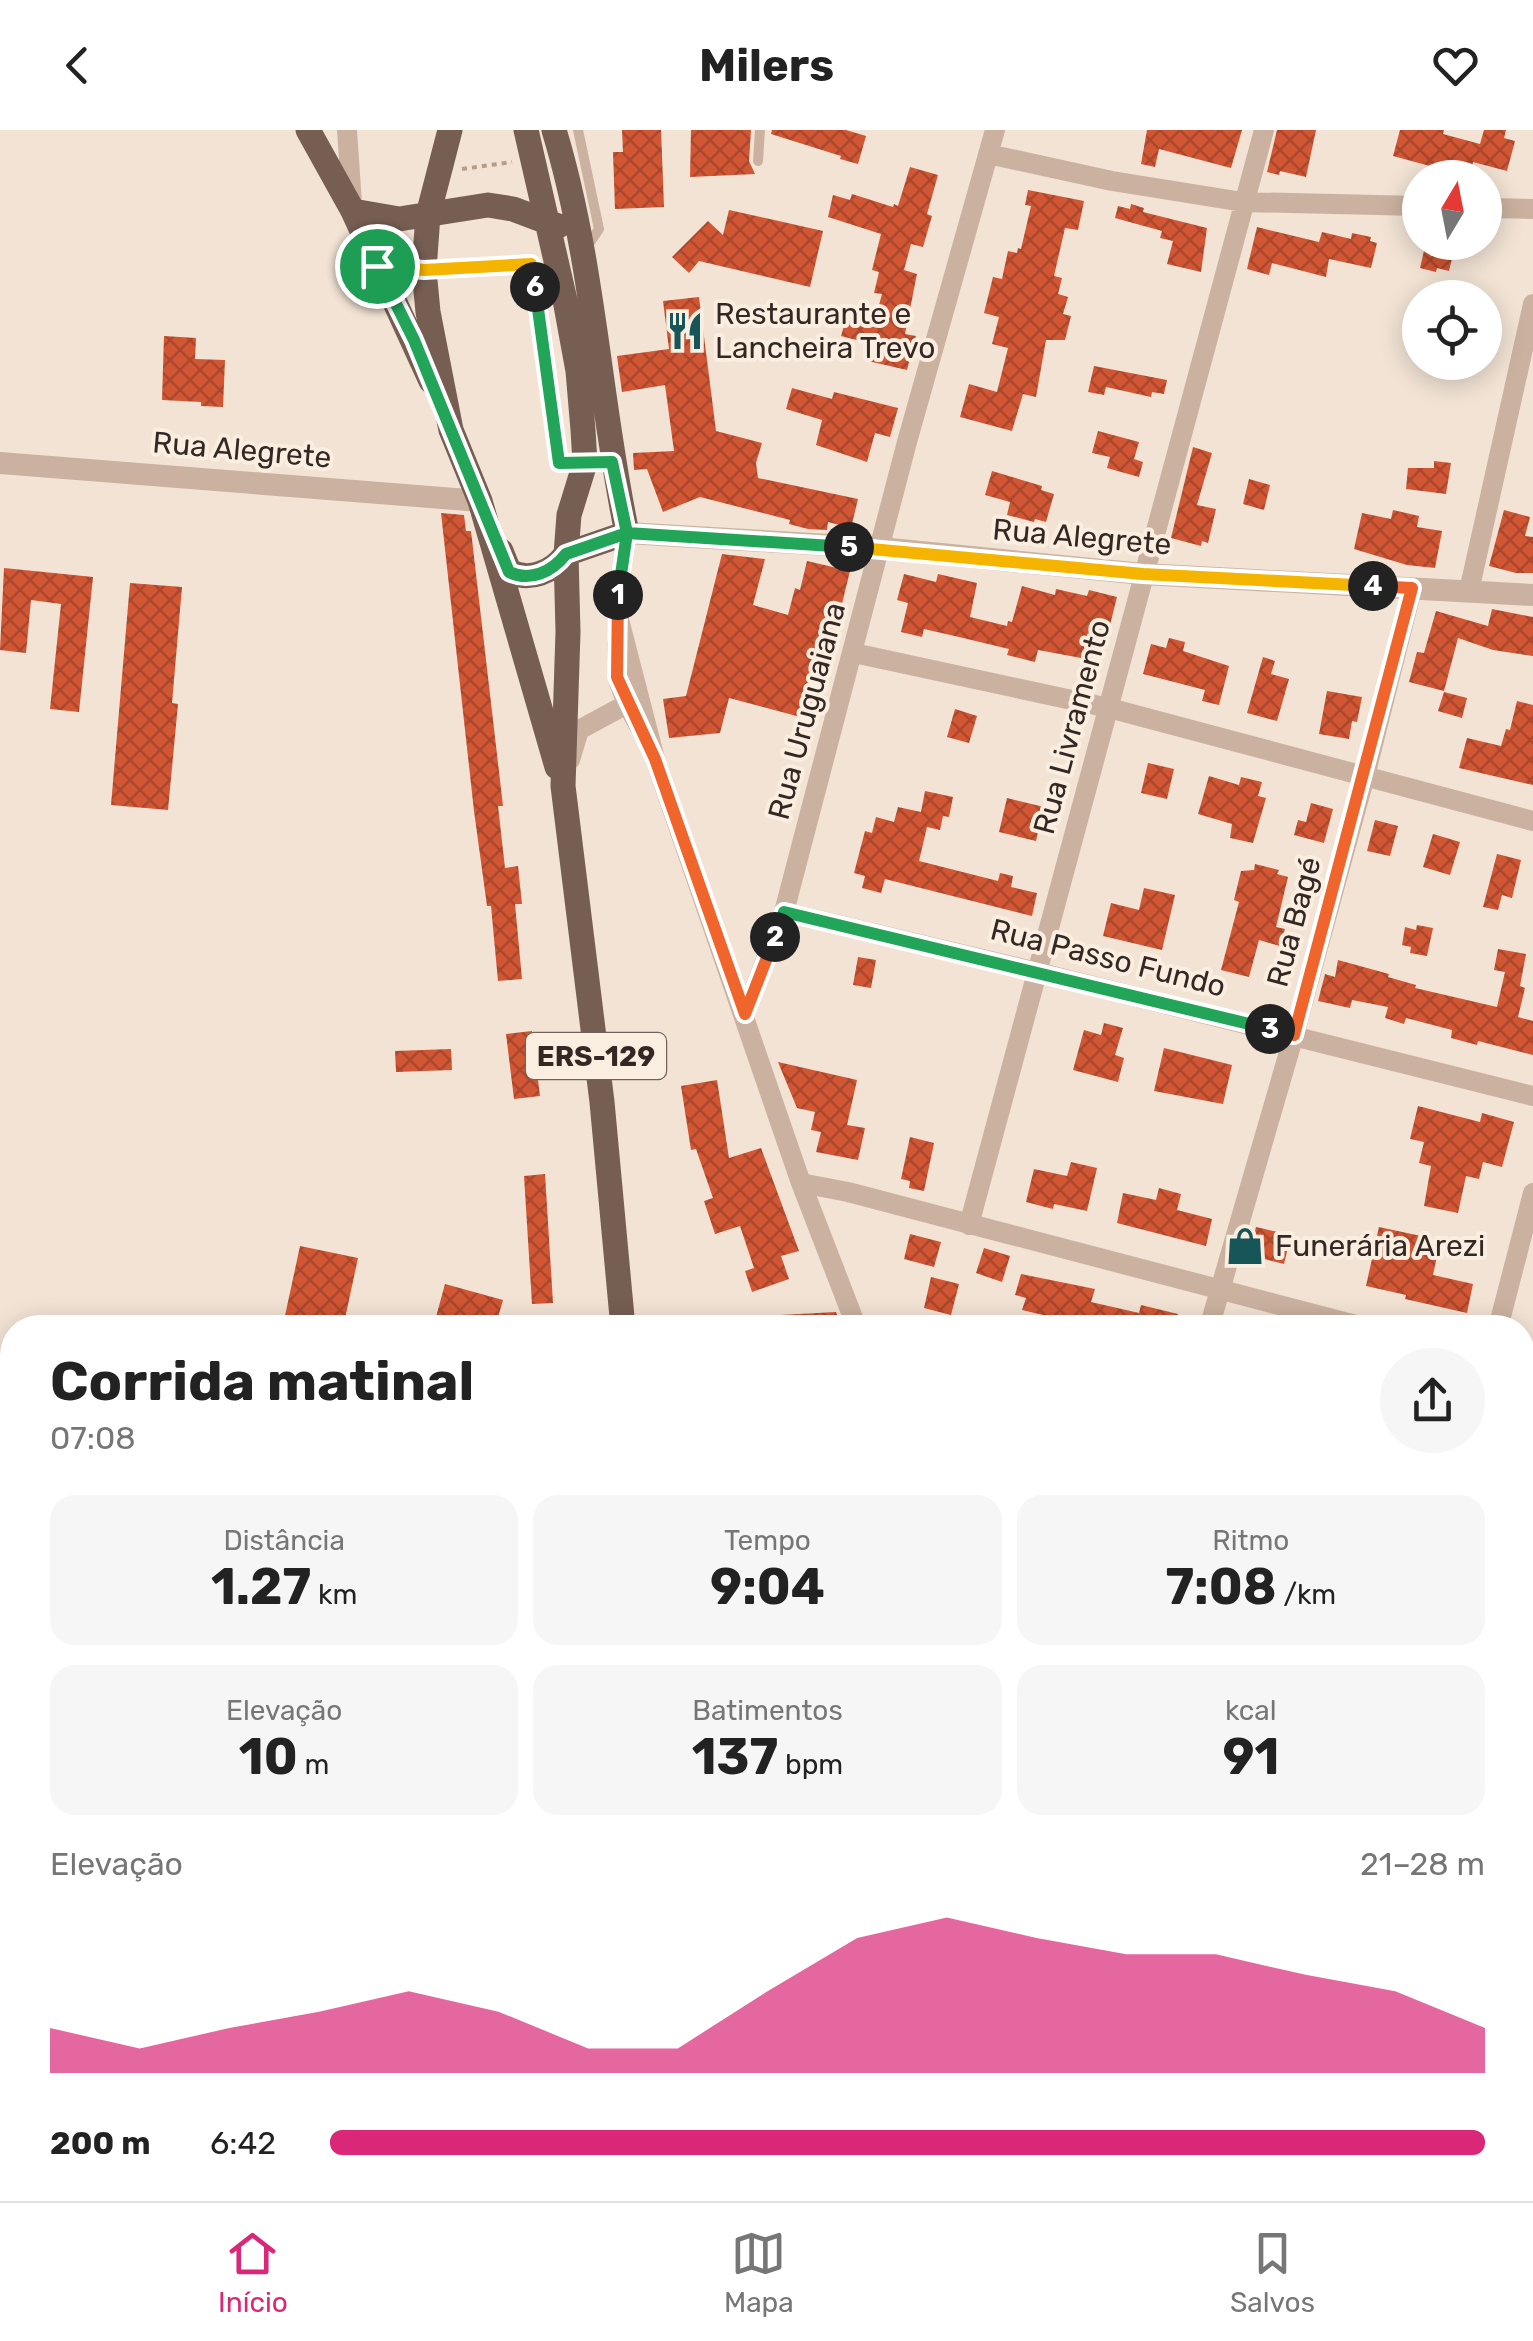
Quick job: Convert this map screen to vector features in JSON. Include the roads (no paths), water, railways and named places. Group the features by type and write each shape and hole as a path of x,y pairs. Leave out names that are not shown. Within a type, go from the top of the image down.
{"main road":[{"path":"308,130 353,211 451,430"},
{"name":"ERS-129","path":"450,130 428,214 424,270 428,312 451,430 480,500 563,786"},
{"name":"ERS-129","path":"526,130 578,372 585,463 568,515 563,786 602,1102 622,1315"},
{"path":"480,500 509,572 522,578 535,576 566,554 627,533 612,462 580,244 554,130"},
{"path":"353,211 400,219 488,205 513,209 548,223 580,244"}],"street":[{"path":"347,130 353,211"},
{"name":"Rua Uruguaiana","path":"745,1014 784,912 995,130"},
{"name":"Rua Livramento","path":"969,1224 1264,130"},
{"path":"988,154 1112,182 1242,202 1402,206"},
{"path":"1502,208 1533,209"},
{"path":"1469,591 1533,304"},
{"name":"Rua Alegrete","path":"0,463 480,500"},
{"path":"627,533 616,608 617,677 655,759"},
{"name":"Rua Alegrete","path":"627,533 880,548 1143,574 1533,595"},
{"name":"Rua Bagé","path":"1212,1315 1294,1035 1412,588"},
{"path":"616,608 655,759 802,1183 852,1315"},
{"path":"854,653 1109,708 1533,821"},
{"path":"563,786 579,730 627,704"},
{"name":"Rua Passo Fundo","path":"784,912 1533,1096"},
{"path":"802,1183 1316,1315"},
{"path":"1501,1315 1533,1193"}],"lane":[{"path":"578,130 598,229 580,244"},
{"path":"758,162 760,130"}],"place":[{"name":"Restaurante e Lancheira Trevo","path":"685,331"},
{"name":"Funerária Arezi","path":"1245,1246"}]}
